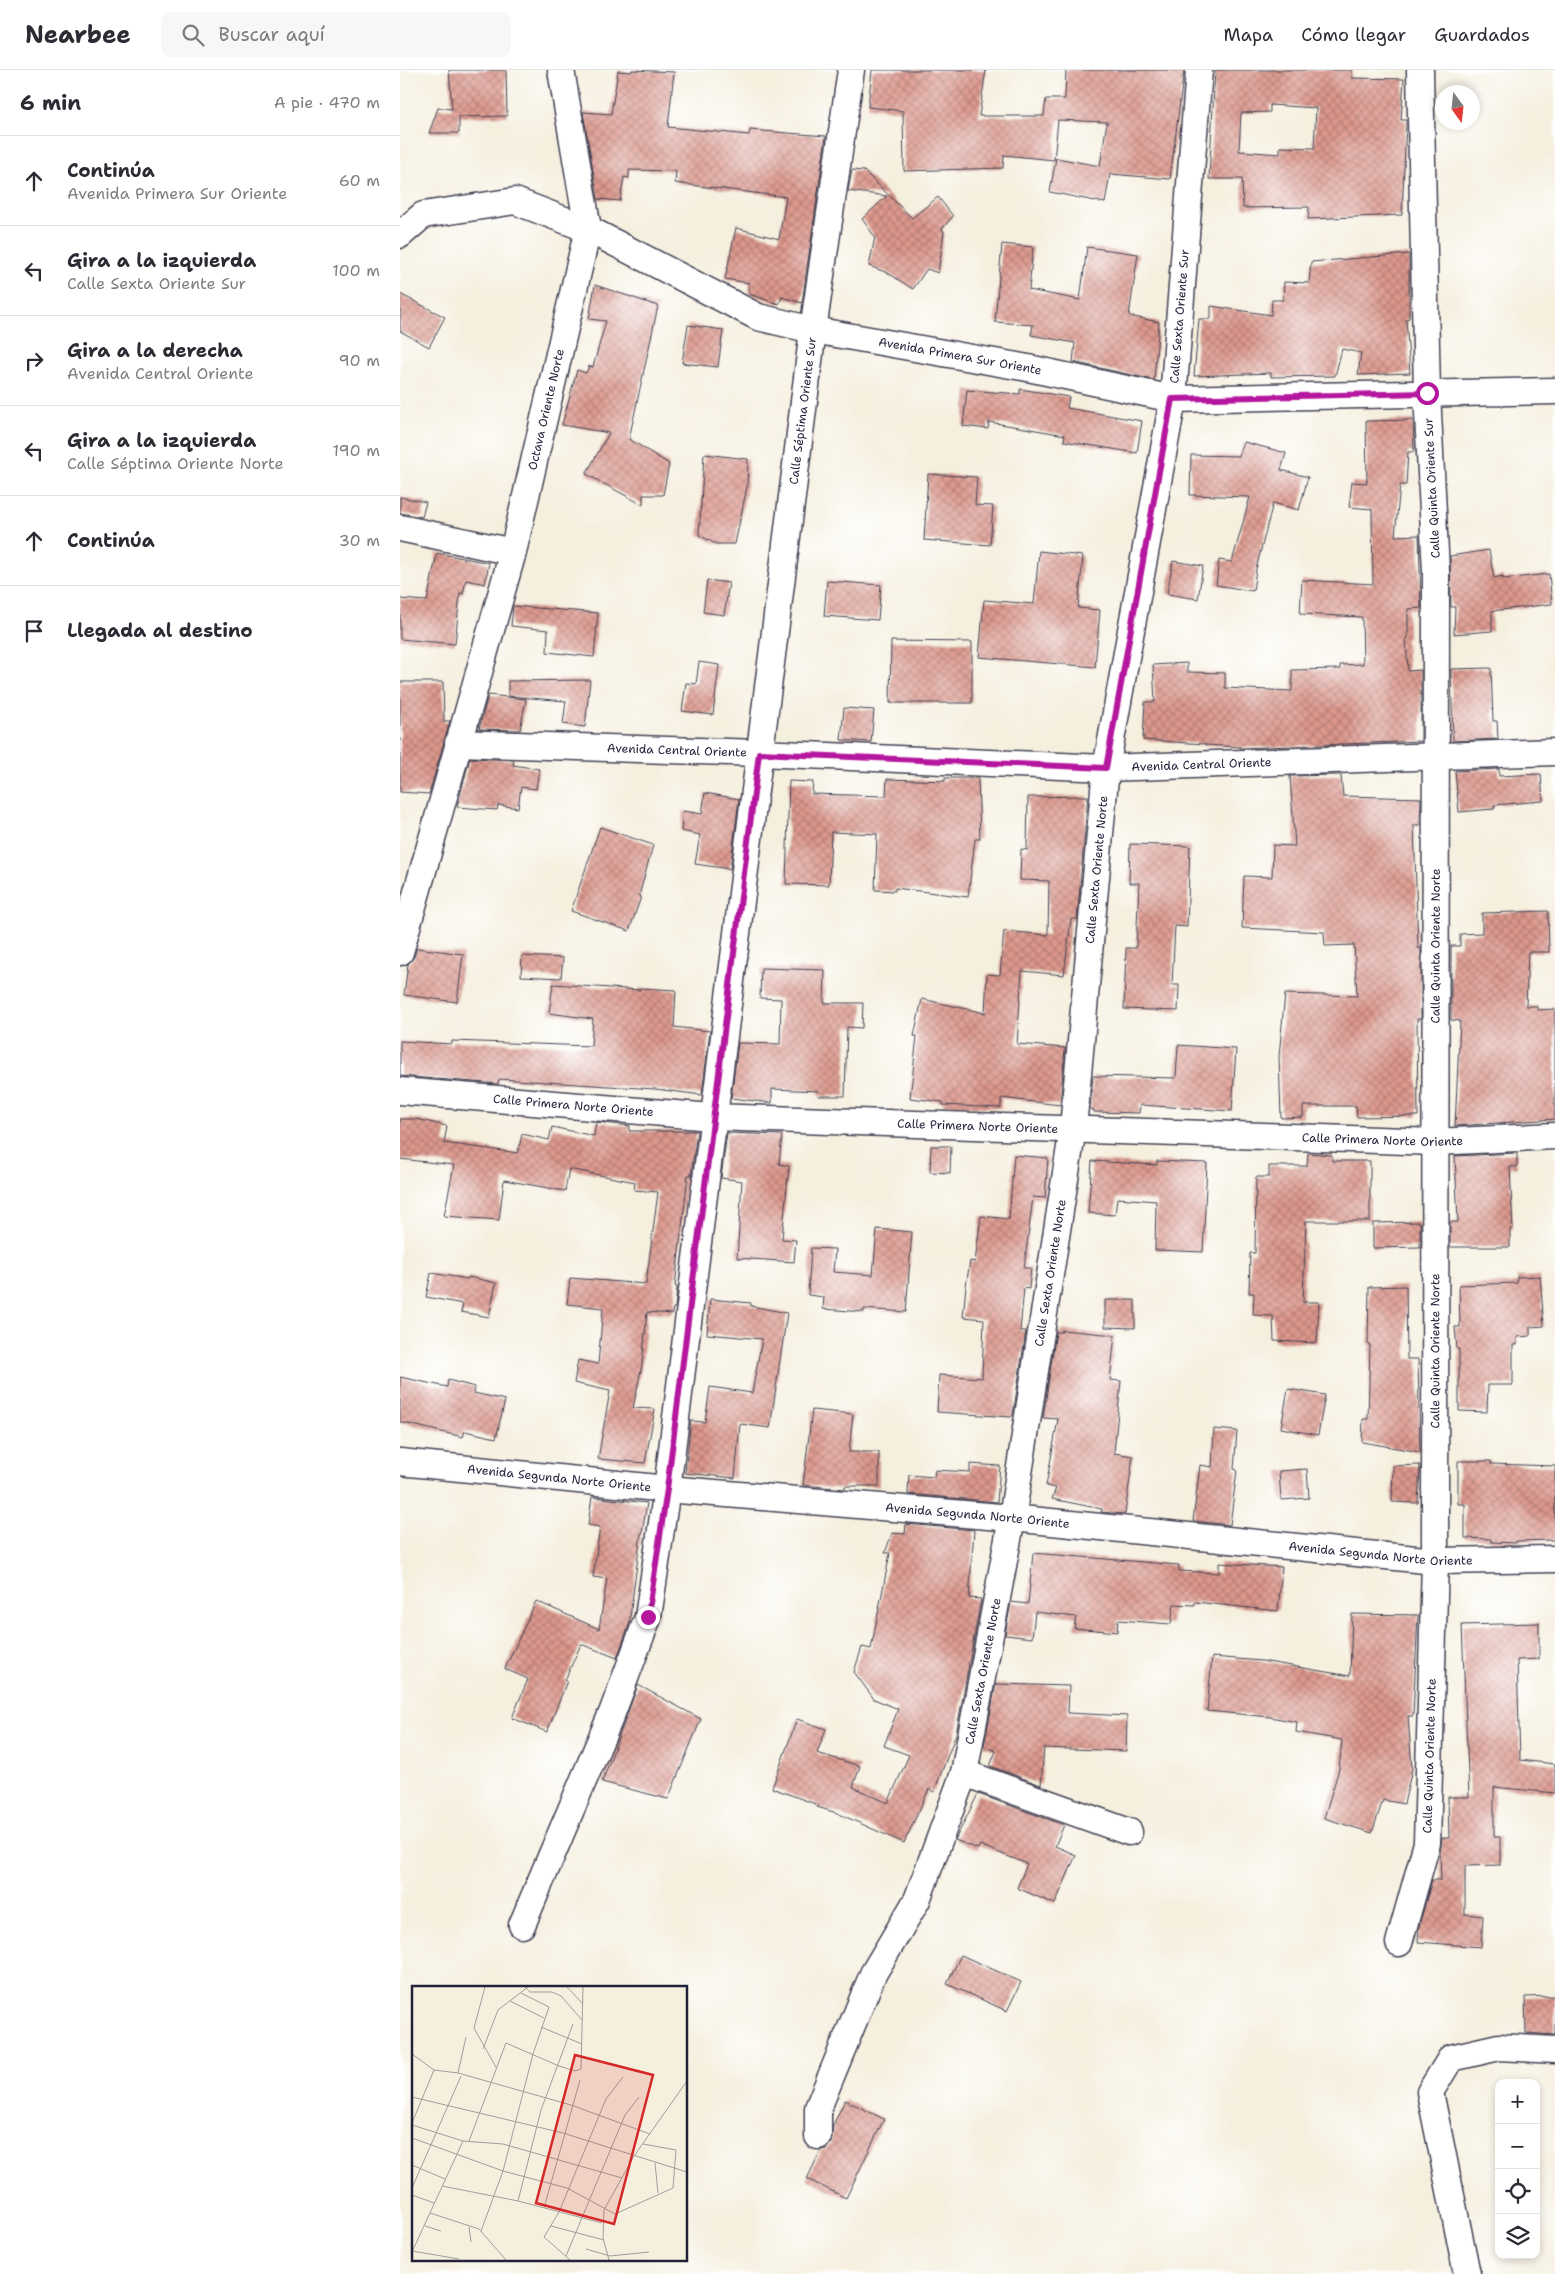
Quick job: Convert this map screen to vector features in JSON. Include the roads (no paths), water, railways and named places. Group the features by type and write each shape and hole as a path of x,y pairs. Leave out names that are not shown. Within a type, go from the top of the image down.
{"street":[{"name":"Octava Oriente Norte","path":"400,952 512,552 588,229 561,70"},
{"name":"Calle Séptima Oriente Sur","path":"522,1925 612,1713 648,1617 667,1489 712,1117 812,330 851,70"},
{"name":"Calle Sexta Oriente Sur","path":"1106,768 1172,399 1199,70"},
{"name":"Calle Quinta Oriente Sur","path":"1420,70 1427,393 1436,572 1437,756"},
{"name":"Avenida Primera Sur Oriente","path":"400,235 423,215 515,201 588,229 758,317 812,330 1028,368 1172,399 1555,392"},
{"path":"400,528 512,552"},
{"name":"Avenida Central Oriente","path":"458,743 759,753 1106,768 1555,752"},
{"name":"Calle Quinta Oriente Norte","path":"1399,1943 1427,1843 1435,1561 1437,756"},
{"name":"Calle Sexta Oriente Norte","path":"818,2136 818,2108 873,1974 918,1900 964,1773 1012,1518 1073,1128 1106,768"},
{"name":"Calle Primera Norte Oriente","path":"400,1091 712,1117 1435,1142 1555,1136"},
{"name":"Avenida Segunda Norte Oriente","path":"400,1462 667,1489 1012,1518 1435,1561 1555,1559"},
{"path":"964,1773 1129,1832"},
{"path":"1466,2274 1430,2092 1451,2058 1499,2047 1555,2050"}]}
